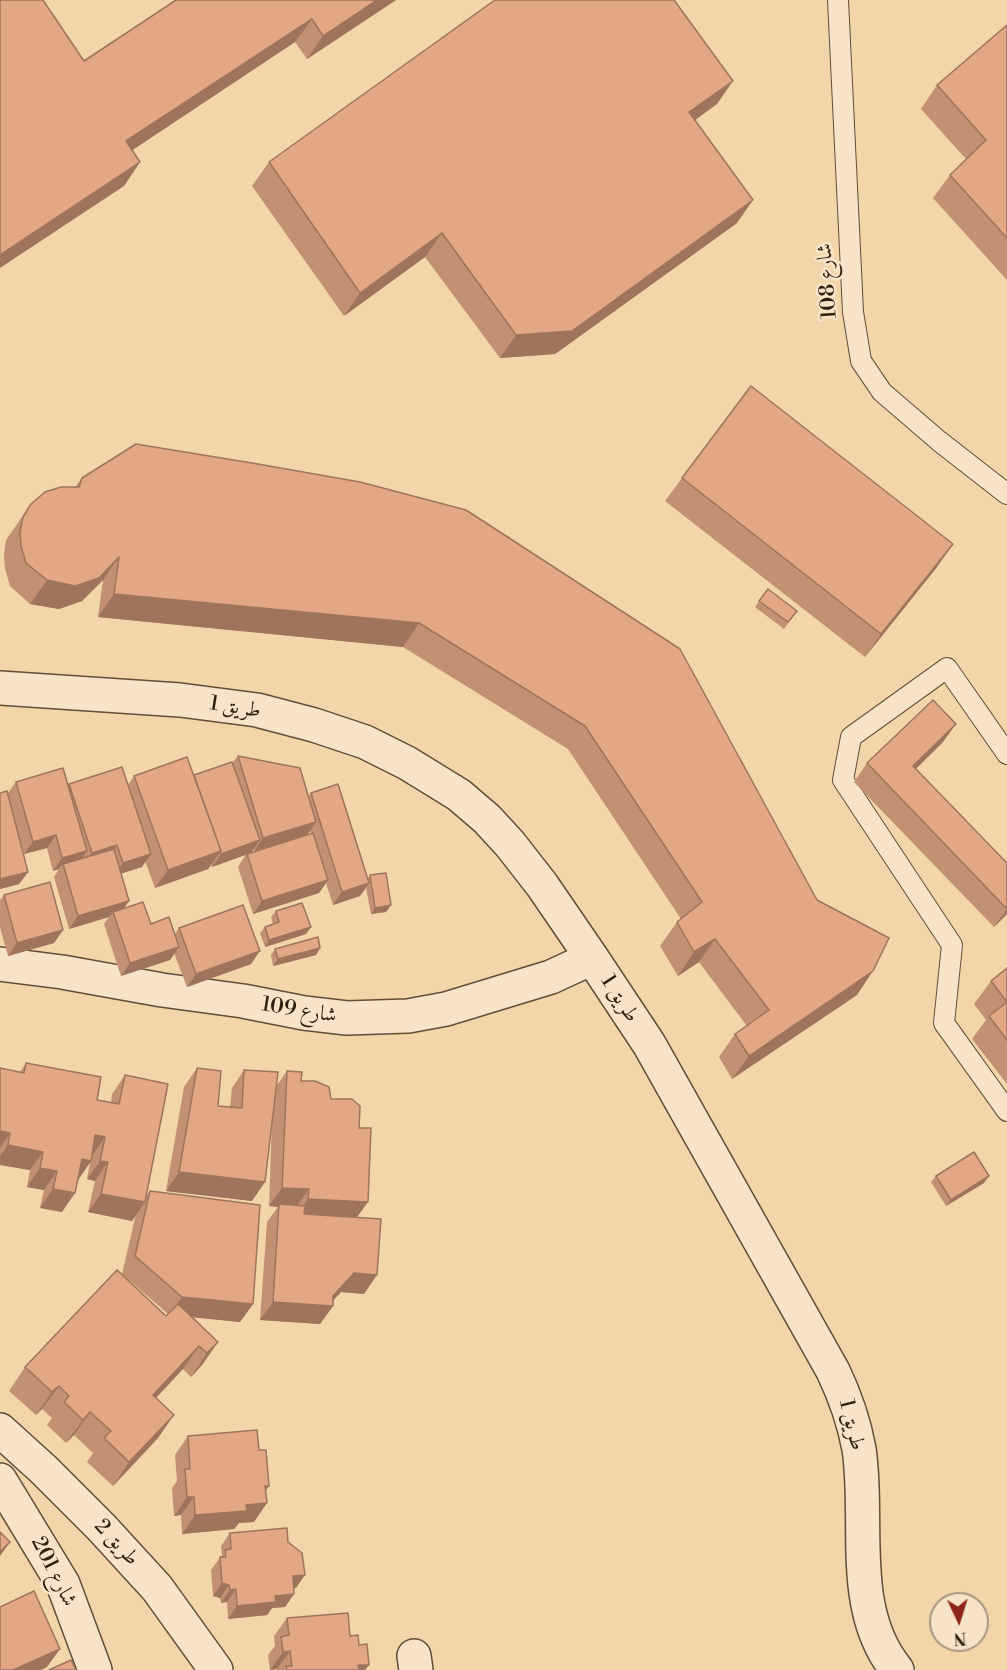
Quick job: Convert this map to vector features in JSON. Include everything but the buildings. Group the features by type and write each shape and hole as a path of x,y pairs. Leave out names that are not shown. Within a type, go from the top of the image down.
{"street":[{"name":"طريق 1","path":"0,688 180,700 257,710 314,725 365,742 406,763 450,790 487,819 510,844 542,885 649,1044 846,1397 859,1449 868,1611 878,1640 897,1670"},
{"name":"شارع 109","path":"0,964 347,1018 408,1016 446,1009 550,977 592,958"},
{"name":"طريق 2","path":"0,1430 102,1528 157,1588 216,1670"},
{"name":"شارع 201","path":"0,1480 63,1584 95,1670"}],"lane":[{"name":"شارع 108","path":"838,0 853,312 861,361 882,392 939,441 1007,494"},
{"path":"1007,754 947,668 851,737 843,780 951,945 944,1023 1007,1111"}]}
